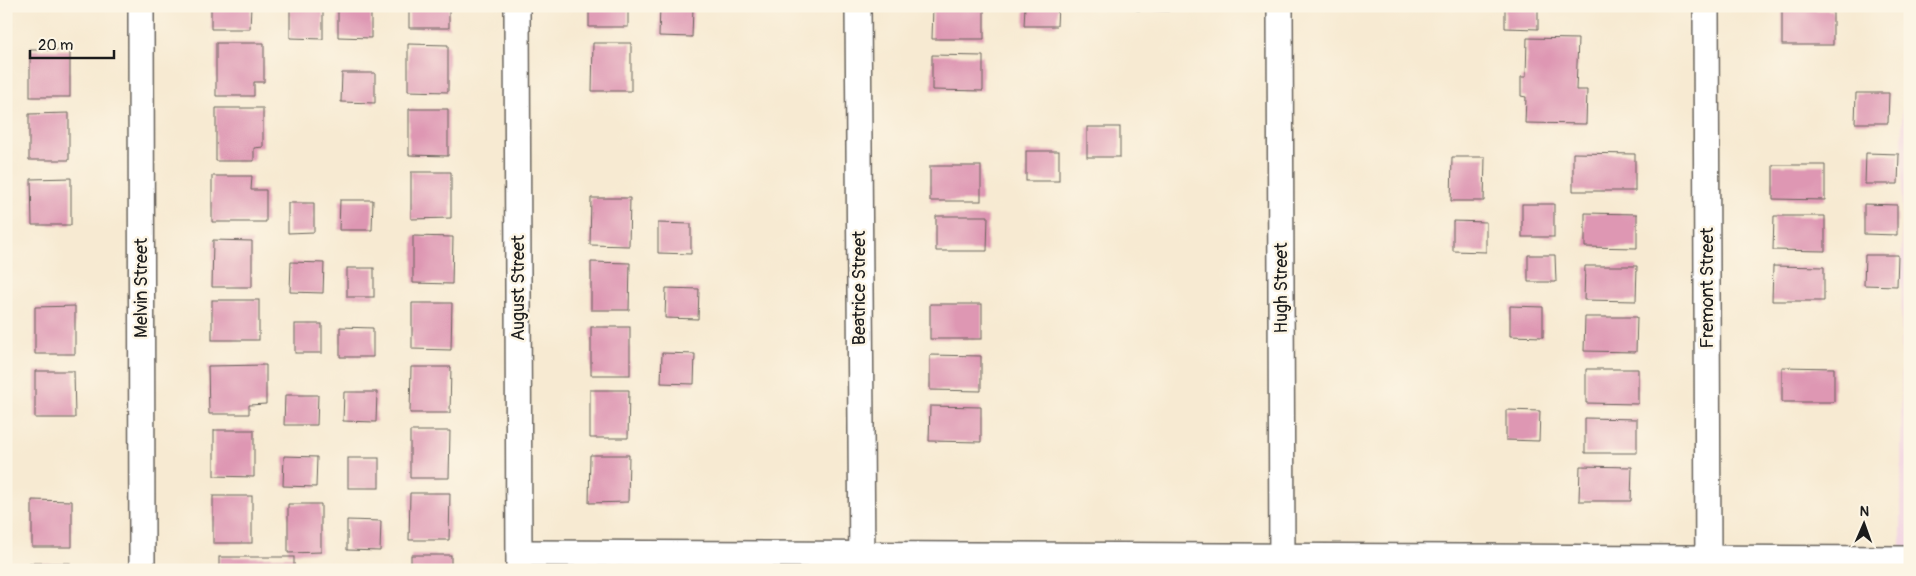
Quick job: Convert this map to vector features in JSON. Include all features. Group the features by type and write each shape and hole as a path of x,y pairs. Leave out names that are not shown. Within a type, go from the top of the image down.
{"street":[{"name":"Melvin Street","path":"141,6 142,570"},
{"name":"August Street","path":"517,6 519,562"},
{"name":"Beatrice Street","path":"858,6 862,562"},
{"name":"Hugh Street","path":"1280,6 1282,563"},
{"name":"Fremont Street","path":"1706,6 1708,564"},
{"path":"519,562 1708,564 1910,559"}],"shaded area":[{"path":"1902,109 1910,109 1910,570 1901,570"}],"building":[{"path":"211,6 251,6 250,29 211,29"},
{"path":"409,6 449,6 449,28 409,28"},
{"path":"589,6 628,6 628,27 589,27"},
{"path":"660,6 693,7 692,37 659,36"},
{"path":"933,6 984,6 984,39 932,39"},
{"path":"1025,6 1058,6 1057,26 1024,26"},
{"path":"1136,6 1169,6 1169,11 1136,10"},
{"path":"1505,6 1538,6 1538,29 1505,28"},
{"path":"338,7 371,8 371,38 338,37"},
{"path":"290,8 323,8 323,39 290,38"},
{"path":"1782,10 1833,10 1833,45 1782,45"},
{"path":"1527,38 1578,39 1576,90 1587,90 1586,124 1525,123 1526,97 1521,96 1521,77 1526,77"},
{"path":"216,43 264,43 264,82 254,82 254,96 216,96"},
{"path":"593,43 631,43 631,91 592,91"},
{"path":"408,44 448,45 448,92 408,91"},
{"path":"30,50 70,50 70,97 30,97"},
{"path":"932,55 983,56 983,91 932,90"},
{"path":"342,73 375,73 375,103 341,102"},
{"path":"1856,93 1889,93 1888,123 1855,123"},
{"path":"216,108 263,108 263,147 254,148 254,161 216,161"},
{"path":"409,109 448,109 448,156 409,155"},
{"path":"69,113 69,160 29,160 29,114"},
{"path":"1087,127 1120,127 1120,157 1087,157"},
{"path":"1026,151 1059,151 1059,181 1026,181"},
{"path":"1573,153 1635,154 1635,191 1573,191"},
{"path":"1866,153 1899,154 1898,184 1865,184"},
{"path":"1452,157 1485,157 1484,201 1451,201"},
{"path":"1773,165 1825,165 1825,200 1773,199"},
{"path":"930,166 981,166 981,201 930,201"},
{"path":"411,172 451,172 451,218 411,219"},
{"path":"212,176 252,176 251,190 266,190 266,222 212,222"},
{"path":"71,178 71,225 32,225 31,179"},
{"path":"591,198 630,198 629,246 590,245"},
{"path":"340,200 373,200 372,230 339,230"},
{"path":"288,203 314,203 314,232 288,233"},
{"path":"1522,204 1554,204 1554,237 1522,237"},
{"path":"1864,204 1897,205 1897,235 1864,234"},
{"path":"1585,213 1637,214 1637,248 1585,247"},
{"path":"936,216 988,216 987,251 936,251"},
{"path":"1774,216 1825,216 1825,251 1773,250"},
{"path":"1453,221 1486,222 1486,252 1453,251"},
{"path":"658,223 691,224 691,254 658,253"},
{"path":"413,236 453,237 452,284 413,283"},
{"path":"213,240 252,241 252,287 212,287"},
{"path":"1528,255 1555,255 1556,282 1528,282"},
{"path":"1865,255 1898,255 1897,286 1864,285"},
{"path":"291,262 324,263 323,293 290,292"},
{"path":"591,262 630,263 629,310 591,310"},
{"path":"1585,266 1637,266 1636,301 1584,300"},
{"path":"1773,266 1824,267 1824,301 1772,301"},
{"path":"347,268 374,268 374,297 347,297"},
{"path":"666,288 699,289 698,319 665,318"},
{"path":"212,300 259,300 259,340 212,340"},
{"path":"412,303 452,303 451,350 412,349"},
{"path":"930,304 982,304 982,339 930,339"},
{"path":"75,306 75,354 35,354 35,307"},
{"path":"1510,306 1543,307 1543,337 1510,336"},
{"path":"1585,317 1637,317 1636,352 1584,351"},
{"path":"295,324 322,324 322,353 295,353"},
{"path":"340,327 373,328 373,357 340,357"},
{"path":"591,327 630,327 630,375 591,375"},
{"path":"662,353 695,354 694,384 661,383"},
{"path":"930,355 981,356 981,391 930,390"},
{"path":"266,365 266,404 249,405 249,414 209,414 208,366"},
{"path":"411,367 451,367 450,413 410,413"},
{"path":"1782,367 1834,368 1834,402 1782,402"},
{"path":"1586,369 1638,369 1638,404 1586,403"},
{"path":"35,371 74,371 75,418 35,418"},
{"path":"590,390 629,390 628,438 590,438"},
{"path":"344,392 377,392 376,422 343,421"},
{"path":"285,395 318,395 317,425 284,425"},
{"path":"930,406 981,407 981,442 929,441"},
{"path":"1506,410 1540,411 1539,441 1506,440"},
{"path":"1585,418 1637,419 1637,453 1585,453"},
{"path":"214,430 254,430 254,477 214,476"},
{"path":"410,431 450,431 449,478 410,478"},
{"path":"590,455 629,455 628,502 589,503"},
{"path":"284,456 317,457 316,487 283,486"},
{"path":"348,458 379,458 379,488 348,488"},
{"path":"1580,466 1632,467 1631,501 1579,501"},
{"path":"410,493 450,493 449,540 409,540"},
{"path":"213,496 252,496 252,543 213,543"},
{"path":"32,500 72,501 72,547 32,547"},
{"path":"288,504 321,504 321,552 288,553"},
{"path":"347,520 381,521 380,551 347,550"},
{"path":"411,555 451,555 451,570 411,570"},
{"path":"219,557 294,557 294,570 219,570"},
{"path":"30,563 70,563 70,570 30,570"}]}
